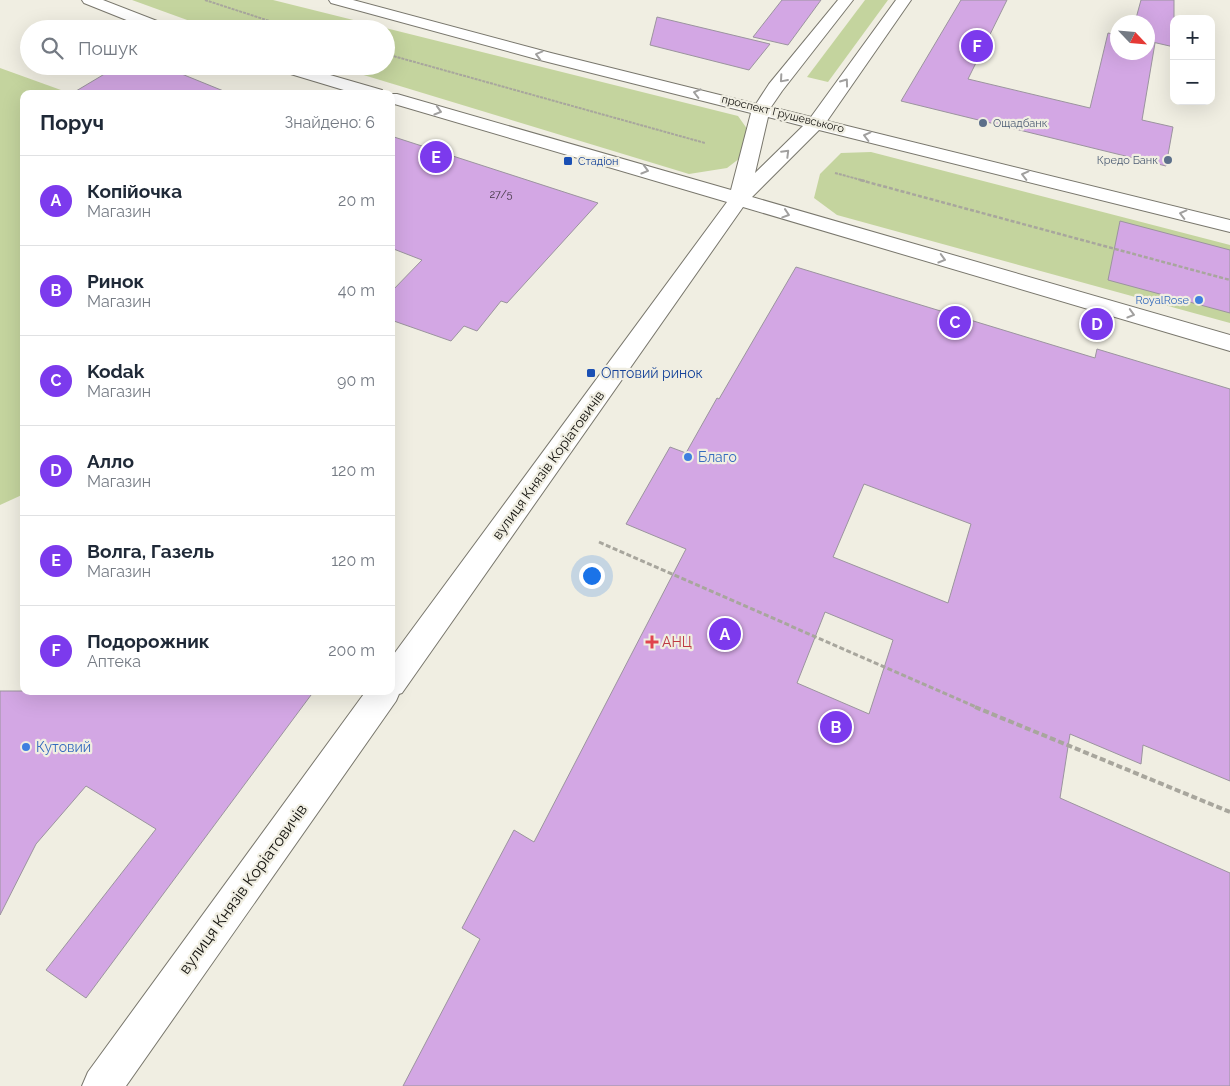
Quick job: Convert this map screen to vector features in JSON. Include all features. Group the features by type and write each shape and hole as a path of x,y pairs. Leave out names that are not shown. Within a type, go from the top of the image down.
{"main road":[{"path":"89,0 141,20"},
{"name":"проспект Грушевського","path":"336,0 546,57 817,122 1230,226"},
{"name":"вулиця Князів Коріатовичів","path":"739,199 761,109 775,88 846,0"},
{"name":"вулиця Князів Коріатовичів","path":"395,677 739,199 817,122 904,0"},
{"path":"311,75 362,90"},
{"path":"395,99 739,199 815,223 1230,342"},
{"name":"вулиця Князів Коріатовичів","path":"102,1086 382,695"}],"path":[{"path":"205,0 266,20"},
{"path":"395,57 705,143"},
{"path":"834,173 1230,280"},
{"path":"599,542 962,701 1230,812"}],"green space":[{"path":"132,0 273,0 353,20 187,20"},
{"path":"865,0 888,0 828,82 807,77"},
{"path":"395,30 738,116 750,133 748,152 727,168 689,174 364,75 395,75"},
{"path":"0,68 61,90 20,90 20,496 0,505"},
{"path":"871,152 1230,245 1230,323 837,215 814,198 820,174 841,153"}],"building":[{"path":"782,0 821,0 788,45 753,37"},
{"path":"961,0 1007,0 968,79 1090,108 1108,33 1110,33 1110,60 1152,60 1142,120 1173,127 1166,166 901,101"},
{"path":"1141,0 1174,0 1174,15 1170,15 1170,46 1155,43 1155,15 1137,15"},
{"path":"657,17 770,44 749,70 650,45"},
{"path":"103,75 184,75 221,90 78,90"},
{"path":"395,137 598,203 507,303 501,301 477,331 464,326 451,341 395,321 395,288 422,260 395,250"},
{"path":"1120,221 1230,250 1230,313 1108,280"},
{"path":"796,267 1095,358 1097,349 1230,389 1230,781 1143,745 1141,764 1070,734 1060,798 1230,873 1230,1086 403,1086 480,939 462,928 514,830 534,842 686,549 626,524 670,447 686,453 717,398 719,399","holes":["864,484 971,524 948,603 833,557","825,612 893,640 869,714 797,683"]},
{"path":"0,691 20,691 20,695 311,695 86,998 46,970 156,829 86,786 36,844 0,915"}],"place":[{"name":"Подорожник","path":"977,46"},
{"name":"Ощадбанк","path":"983,123"},
{"name":"Волга, Газель","path":"436,157"},
{"name":"Кредо Банк","path":"1168,160"},
{"name":"Стадіон","path":"568,161"},
{"name":"RoyalRose","path":"1199,300"},
{"name":"Kodak","path":"955,322"},
{"name":"Алло","path":"1097,324"},
{"name":"Оптовий ринок","path":"591,373"},
{"name":"Благо","path":"688,457"},
{"name":"Копійочка","path":"725,634"},
{"name":"АНЦ","path":"652,642"},
{"name":"Ринок","path":"836,727"},
{"name":"Кутовий","path":"26,747"}]}
